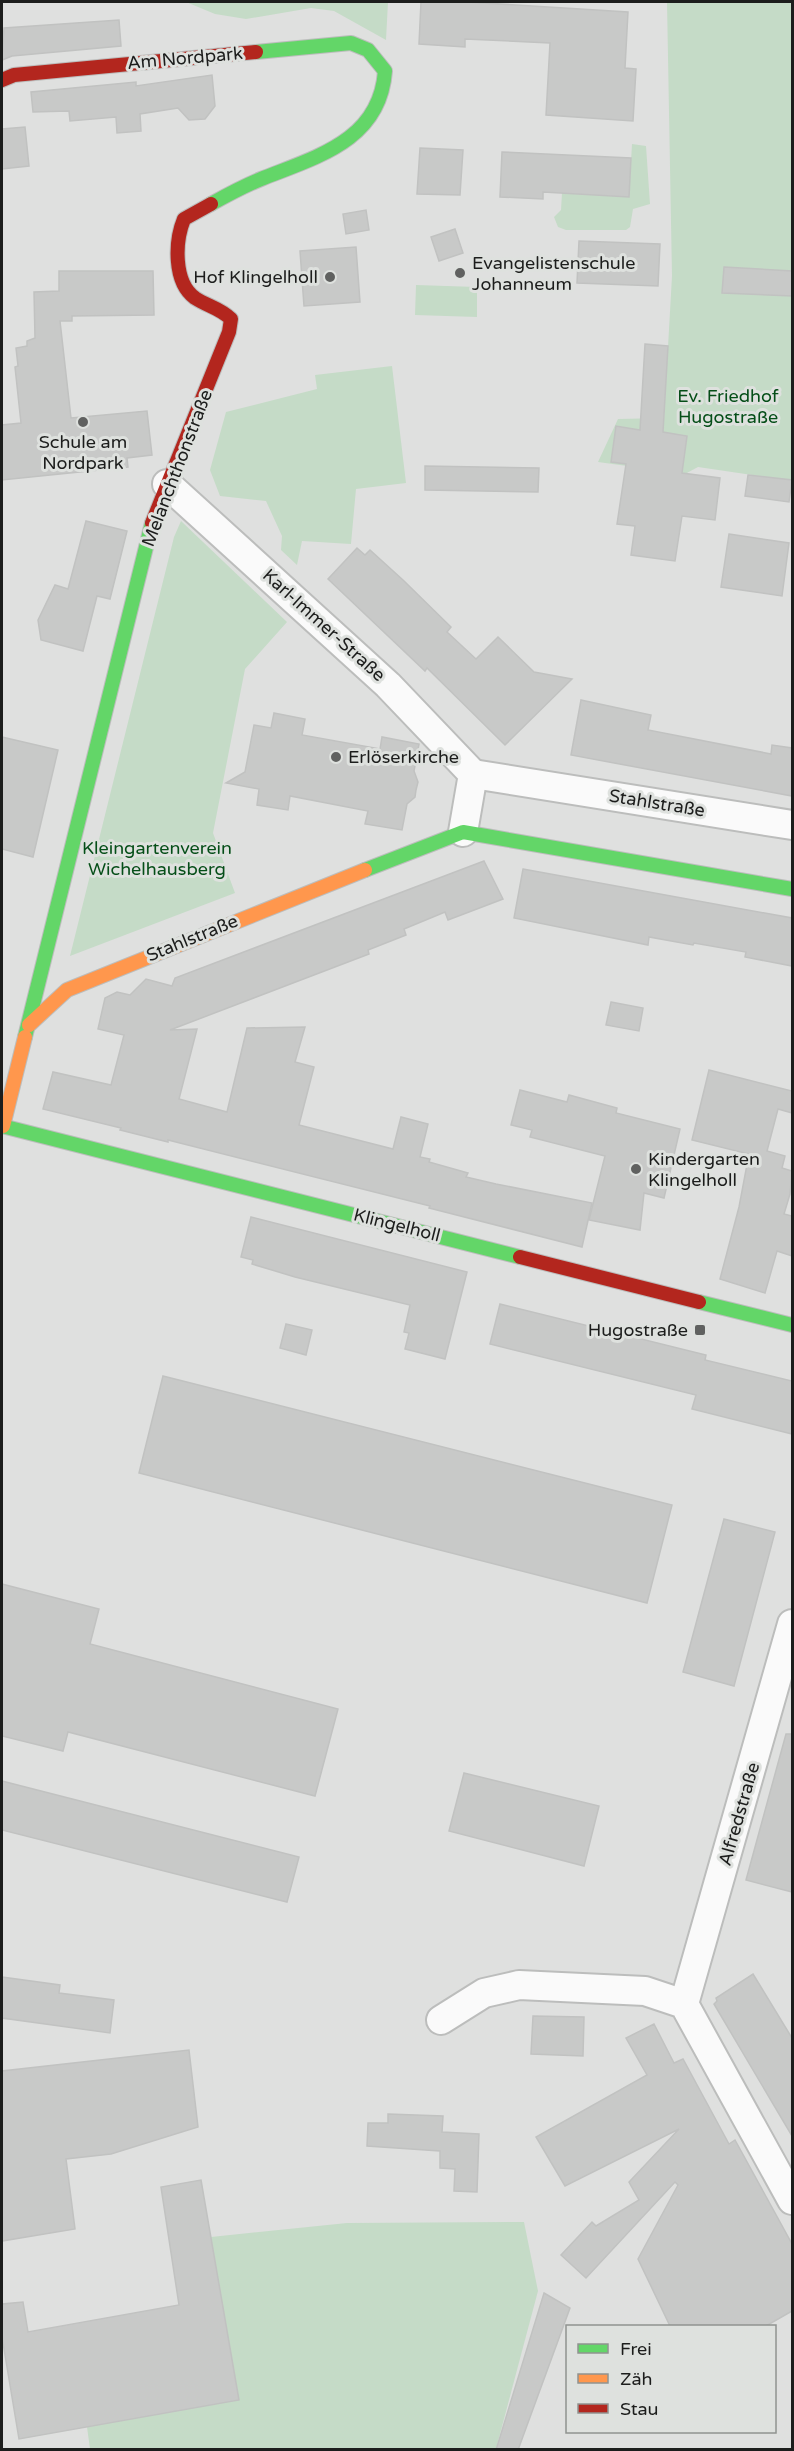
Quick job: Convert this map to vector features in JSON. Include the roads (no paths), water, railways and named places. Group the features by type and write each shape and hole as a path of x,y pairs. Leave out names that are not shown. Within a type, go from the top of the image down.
{"street":[{"name":"Am Nordpark","path":"2,80 14,75 351,43 368,50"},
{"name":"Melanchthonstraße","path":"29,1025 151,525 229,332 231,319 222,308 192,295 180,266 177,246 179,227 184,219 241,188 329,150 354,134 374,114 383,92 385,70 368,50"},
{"name":"Karl-Immer-Straße","path":"167,484 395,691 473,774"},
{"name":"Stahlstraße","path":"473,774 792,825"},
{"path":"473,774 463,832 792,889"},
{"name":"Stahlstraße","path":"29,1025 67,990 250,914 463,832"},
{"path":"2,1126 29,1025"},
{"name":"Klingelholl","path":"2,1126 792,1325"},
{"name":"Alfredstraße","path":"684,2004 792,1624"},
{"path":"441,2020 484,1993 519,1985 645,1991 684,2004 792,2200"}],"place":[{"name":"Evangelistenschule Johanneum","path":"460,273"},
{"name":"Hof Klingelholl","path":"330,277"},
{"name":"Schule am Nordpark","path":"83,422"},
{"name":"Erlöserkirche","path":"336,757"},
{"name":"Kindergarten Klingelholl","path":"636,1169"},
{"name":"Hugostraße","path":"700,1330"}],"park label":[{"name":"Ev. Friedhof Hugostraße","path":"728,406"},
{"name":"Kleingartenverein Wichelhausberg","path":"157,858"}]}
